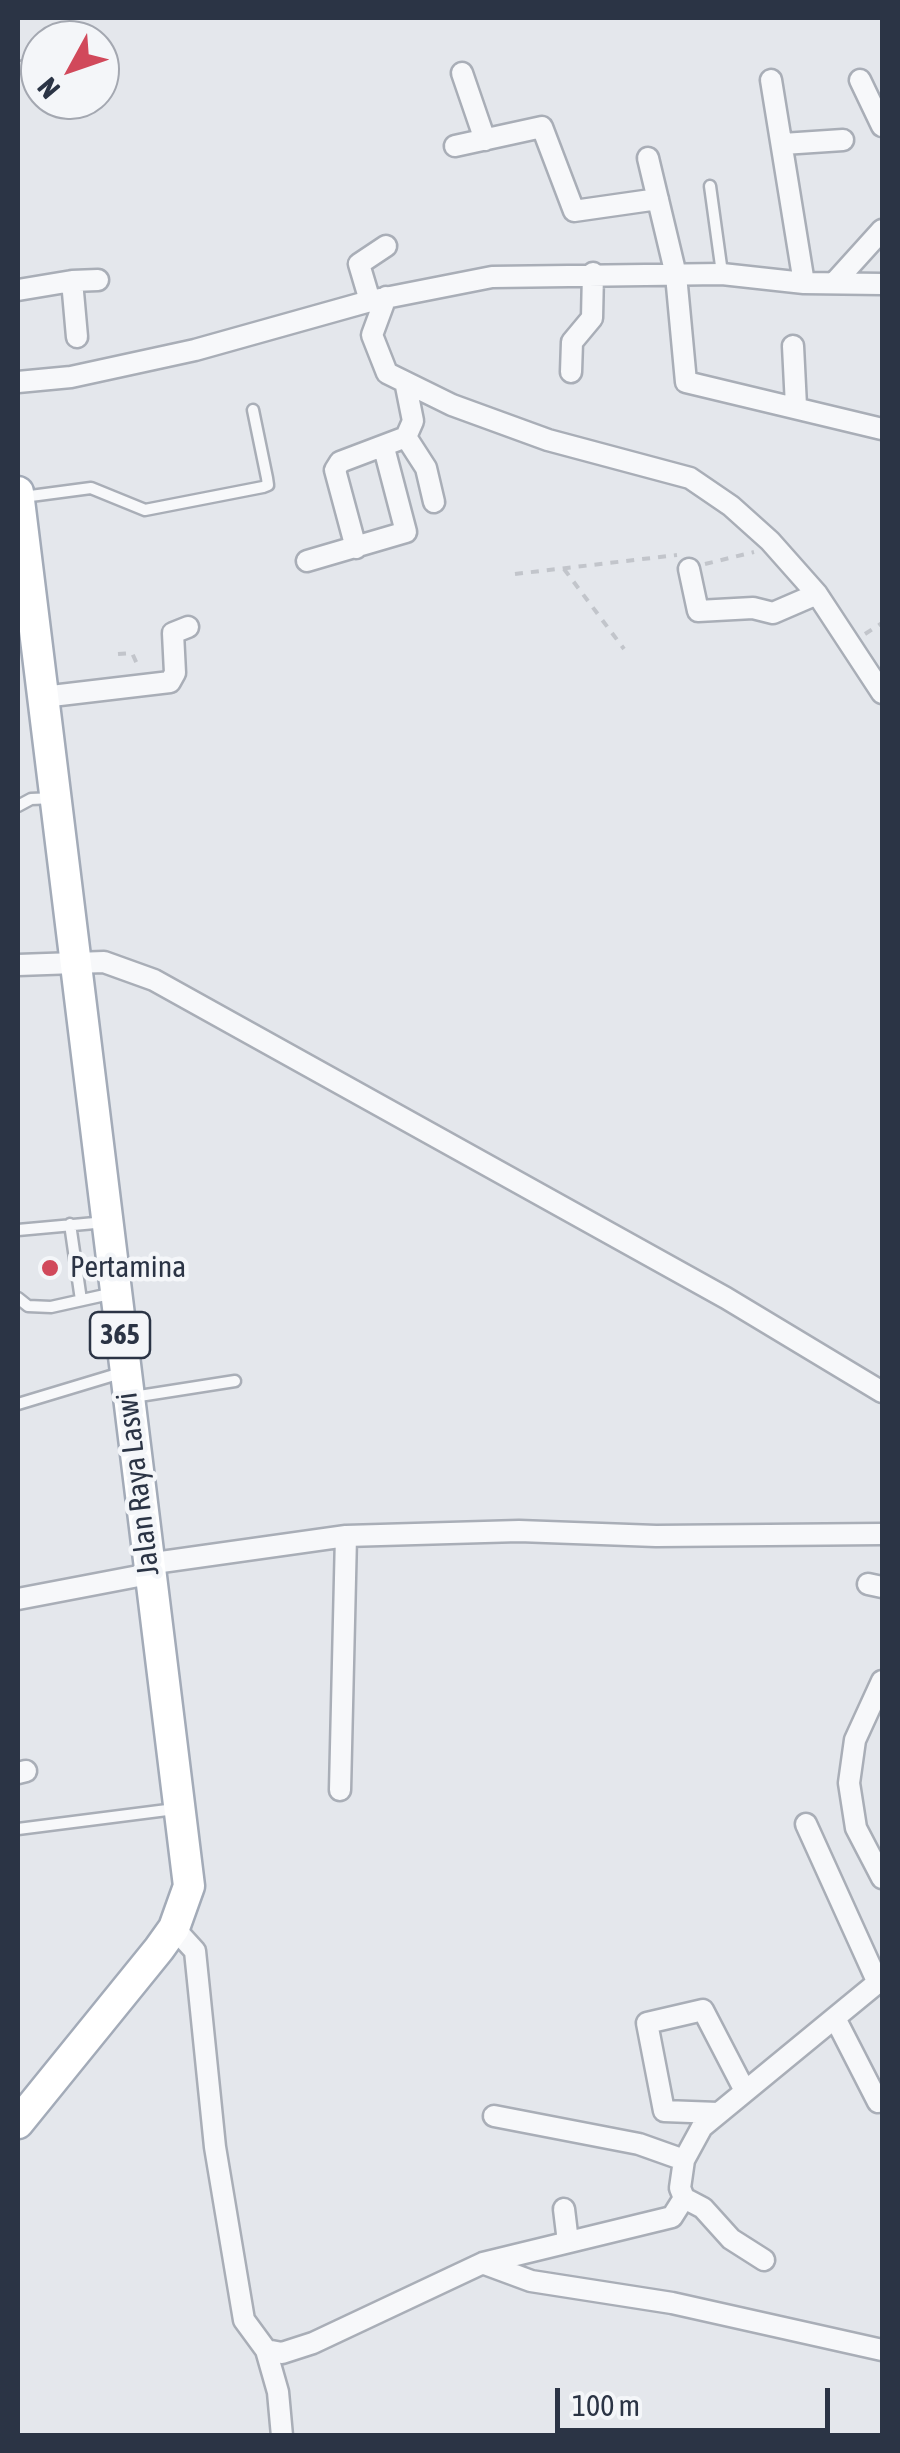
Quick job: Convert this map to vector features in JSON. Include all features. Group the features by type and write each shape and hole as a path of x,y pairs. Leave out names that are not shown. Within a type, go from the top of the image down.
{"main road":[{"name":"Jalan Raya Laswi","path":"18,495 147,1564 190,1886 187,1941 18,2122"}],"street":[{"path":"462,74 485,140"},
{"path":"771,80 804,284"},
{"path":"860,80 882,126"},
{"path":"454,146 539,127 545,130 569,205 578,212 658,199"},
{"path":"782,144 843,140"},
{"path":"648,158 676,275 686,382 882,429"},
{"path":"834,282 882,230"},
{"path":"386,246 359,264 378,299 372,335 387,373 406,386 548,440 690,478 731,506 770,541 817,594 882,693"},
{"path":"571,372 572,342 592,318 593,273"},
{"path":"18,382 71,377 195,350 286,328 378,299 492,276 722,274 804,284 882,284"},
{"path":"18,290 98,280"},
{"path":"72,282 77,337"},
{"path":"794,346 796,406"},
{"path":"356,548 336,470 340,462 406,437 413,421 406,386"},
{"path":"406,437 426,468 434,502"},
{"path":"307,561 406,530 384,448"},
{"path":"689,569 698,611 752,608 773,613 817,594"},
{"path":"43,697 174,679 171,638 177,630 188,627"},
{"path":"18,965 76,961 122,966 154,980 726,1298 882,1392"},
{"path":"340,1790 342,1534"},
{"path":"18,1599 147,1564 342,1534 882,1534"},
{"path":"882,1681 855,1740 848,1783 856,1828 882,1878"},
{"path":"266,2350 282,2354 313,2343 483,2263 672,2217 684,2198 684,2160 702,2126 880,1981 806,1824"},
{"path":"187,1941 244,2320 266,2350 278,2392 282,2436"},
{"path":"718,2113 664,2111 647,2023 703,2010 745,2091"},
{"path":"835,2018 878,2102"},
{"path":"494,2116 639,2144 684,2160"},
{"path":"684,2198 703,2208 731,2238 764,2260"},
{"path":"564,2209 568,2242"},
{"path":"483,2263 531,2281 707,2310 882,2350"}],"lane":[{"path":"710,186 722,274"},
{"path":"18,495 92,488 146,510 263,487 268,485 253,410"},
{"path":"18,806 32,799 56,798"},
{"path":"18,1230 106,1222"},
{"path":"70,1224 81,1300"},
{"path":"18,1298 28,1306 42,1306 115,1293"},
{"path":"18,1404 126,1385 235,1381"},
{"path":"18,1829 179,1808"}],"path":[{"path":"516,574 683,554 689,569 750,554 770,541"},
{"path":"564,569 624,648"},
{"path":"118,654 134,654 142,685"}],"place":[{"name":"Pertamina","path":"50,1268"}]}
